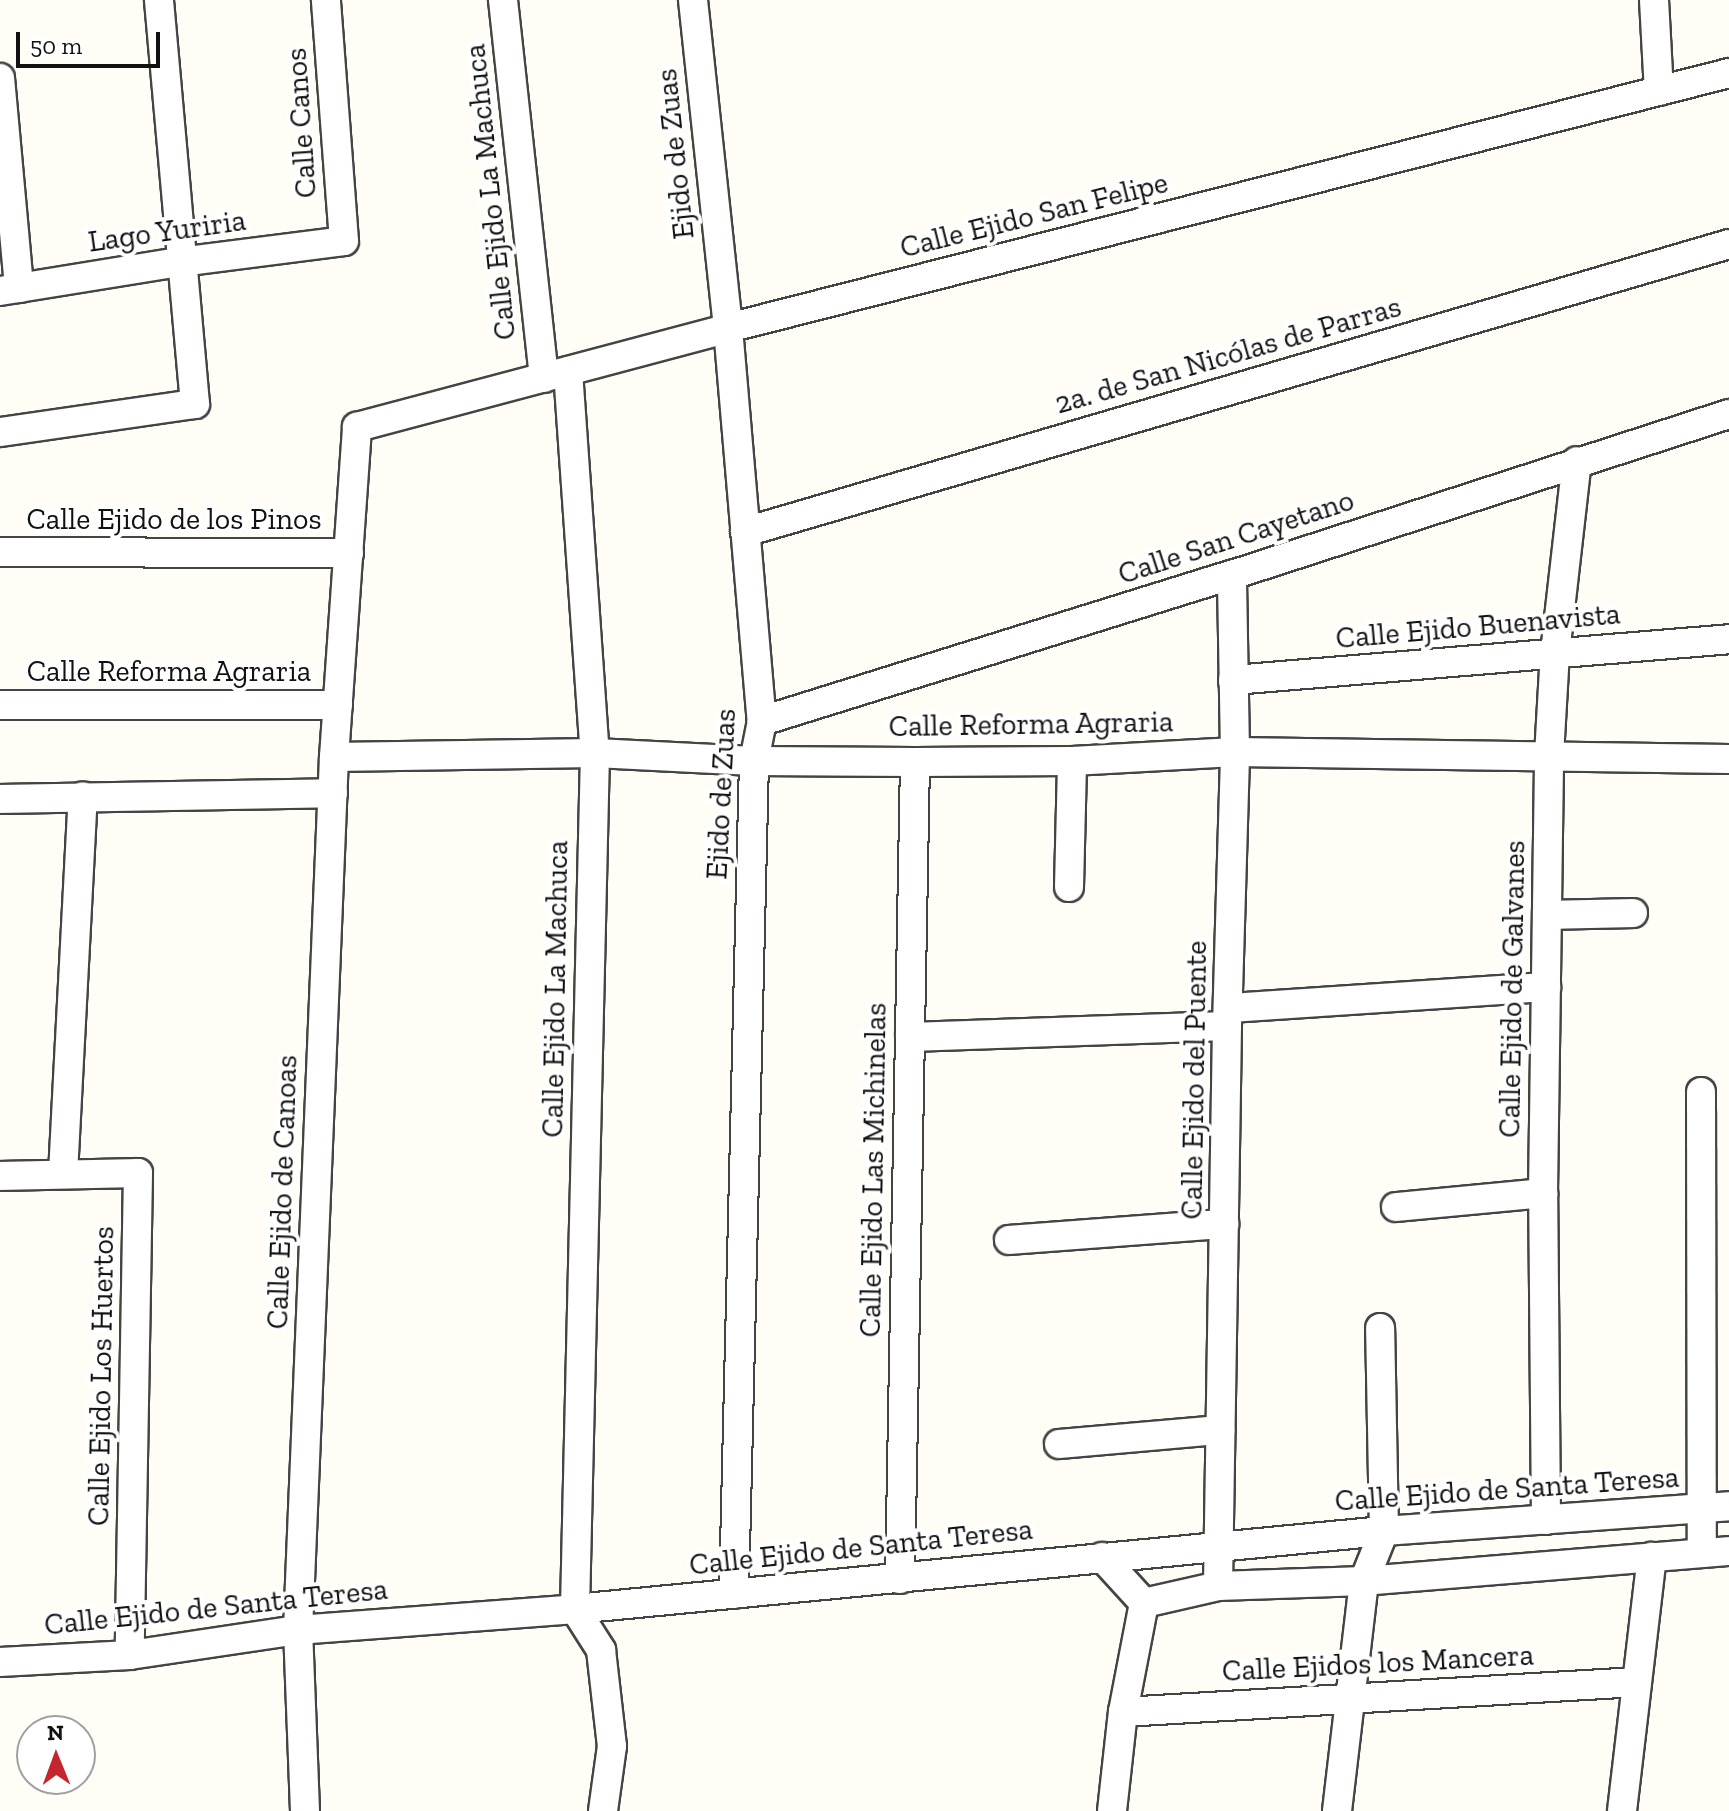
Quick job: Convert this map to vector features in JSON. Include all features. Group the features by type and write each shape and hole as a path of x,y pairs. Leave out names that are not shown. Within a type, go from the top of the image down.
{"street":[{"path":"0,432 195,404 159,0"},
{"name":"Calle Canos","path":"326,0 344,241"},
{"name":"Calle Ejido La Machuca","path":"503,0 556,374 595,753 575,1609"},
{"name":"Ejido de Zuas","path":"693,0 728,328 762,721 754,761 734,1594"},
{"path":"1654,0 1659,91"},
{"name":"Calle Ejido San Felipe","path":"357,427 728,328 1729,73"},
{"path":"0,78 9,290"},
{"name":"Lago Yuriria","path":"9,290 180,262 344,241"},
{"name":"2a. de San Nicólas de Parras","path":"745,532 1729,244"},
{"name":"Calle San Cayetano","path":"762,721 1232,575 1729,414"},
{"name":"Calle Ejido de Canoas","path":"305,1811 298,1630 334,757 357,427"},
{"name":"Calle Ejido de Galvanes","path":"1546,1520 1543,1193 1549,756 1555,653 1577,461"},
{"name":"Calle Ejido de los Pinos","path":"0,552 349,553"},
{"name":"Calle Ejido del Puente","path":"1218,1586 1235,752 1232,575"},
{"name":"Calle Ejido Buenavista","path":"1233,680 1729,639"},
{"name":"Calle Reforma Agraria","path":"0,705 338,705"},
{"name":"Calle Reforma Agraria","path":"334,757 595,753 754,761 915,762 1072,761 1235,752 1729,759"},
{"path":"1069,887 1072,761"},
{"name":"Calle Ejido Las Michinelas","path":"900,1579 915,762"},
{"path":"0,799 333,793"},
{"path":"0,1176 63,1174 83,797"},
{"path":"1547,915 1633,913"},
{"path":"910,1037 1228,1017 1546,987"},
{"path":"1144,1603 1218,1586 1364,1581 1716,1552 1701,1092"},
{"name":"Calle Ejido Los Huertos","path":"63,1174 138,1173 130,1655"},
{"path":"1396,1207 1543,1193"},
{"path":"1009,1240 1224,1224"},
{"path":"1337,1811 1364,1581 1384,1531 1380,1328"},
{"path":"1059,1444 1220,1430"},
{"name":"Calle Ejido de Santa Teresa","path":"0,1662 130,1655 298,1630 575,1609 1384,1531 1716,1507"},
{"path":"1102,1557 1144,1603"},
{"path":"1622,1811 1652,1557"},
{"path":"1112,1811 1123,1712 1144,1603"},
{"path":"575,1609 601,1650 612,1746 603,1811"},
{"name":"Calle Ejidos los Mancera","path":"1123,1712 1637,1682"}]}
